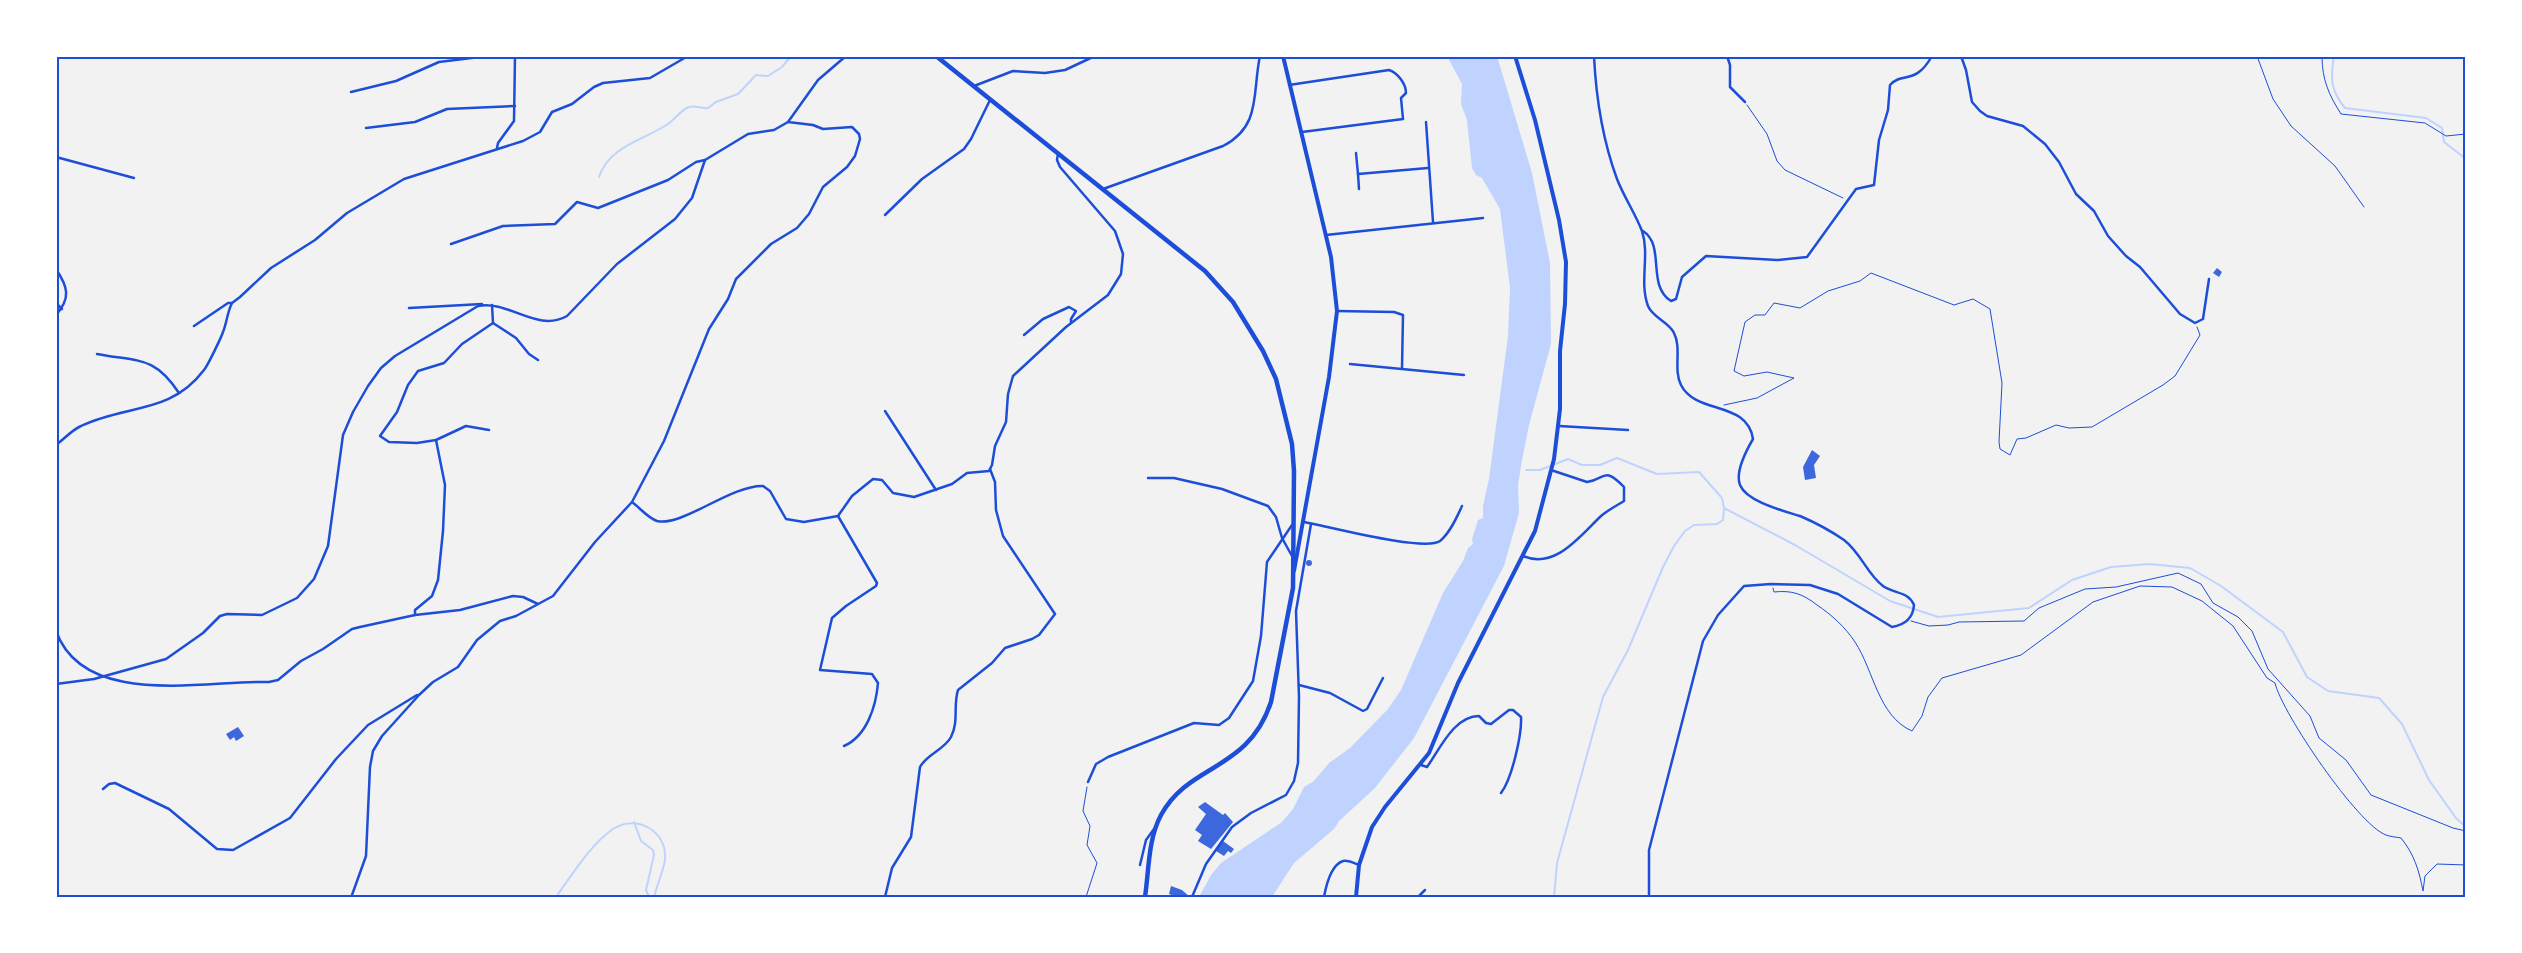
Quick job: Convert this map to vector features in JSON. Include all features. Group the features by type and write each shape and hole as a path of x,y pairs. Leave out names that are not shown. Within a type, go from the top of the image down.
{"main road":[{"path":"936,56 1197,264 1226,295 1249,326 1276,380 1286,417 1293,457 1293,575 1275,685 1264,720 1254,737 1234,756 1177,794 1161,815 1155,828 1145,897"}],"street":[{"path":"351,92 396,81 439,62 488,56"},
{"path":"497,148 498,143 512,125 515,106 515,56"},
{"path":"194,326 228,303 232,303 271,268 315,240 341,217 404,179 463,161 497,148 516,144 540,132 551,113 572,104 599,84 650,78 688,56"},
{"path":"451,244 503,226 555,224 577,202 598,208 668,180 696,162 706,160 733,141 748,134 774,130 788,122 819,78 846,56"},
{"path":"973,86 1013,71 1045,73 1065,70 1095,56"},
{"path":"1101,189 1223,146 1236,138 1250,122 1253,112 1260,56"},
{"path":"1283,56 1326,235 1335,280 1337,310 1335,344 1293,575"},
{"path":"1356,897 1359,865 1376,821 1421,765 1432,747 1458,683 1523,556 1540,516 1554,459 1559,426 1560,351 1565,304 1566,262 1540,136 1515,56"},
{"path":"1594,56 1599,101 1610,160 1642,230 1646,247 1645,288 1648,306 1674,333 1677,341 1678,377 1681,385 1690,396 1740,416 1752,433 1753,439 1739,474 1739,483 1743,491 1777,509 1801,517 1836,535 1859,553 1883,585 1908,596 1914,608 1904,625 1892,627 1838,594 1810,585 1771,584 1744,586 1718,616 1703,641 1691,697 1649,850 1649,897"},
{"path":"1727,56 1730,65 1730,87 1745,102"},
{"path":"1642,230 1652,241 1655,270 1660,286 1666,298 1673,301 1676,299 1685,273 1706,256 1777,260 1807,257 1856,189 1874,185 1879,140 1888,110 1890,85 1897,80 1917,75 1926,68 1932,56"},
{"path":"1960,56 1966,70 1972,102 1980,112 1995,119 2023,126 2046,144 2059,162 2076,194 2094,211 2112,241 2140,267 2180,314 2195,323 2202,319 2209,279"},
{"path":"1289,85 1392,70 1397,74 1406,89 1406,93 1401,98 1403,119 1300,132"},
{"path":"885,215 922,179 964,149 990,100"},
{"path":"366,128 416,122 448,109 515,106"},
{"path":"352,895 366,856 370,767 373,752 382,736 419,695 434,682 458,667 477,640 500,621 516,616 553,596 595,542 632,502 664,441 709,329 728,299 736,279 771,244 797,228 809,214 823,187 847,167 855,156 859,136 852,127 823,129 813,125 788,122"},
{"path":"1426,122 1433,222"},
{"path":"885,897 892,868 911,837 920,767 926,759 951,737 956,720 958,690 992,664 1005,648 1039,635 1045,630 1055,614 1003,536 997,517 996,482 990,469 995,446 1006,422 1008,394 1013,376 1113,291 1121,274 1122,254 1115,231 1060,167 1057,160 1058,154"},
{"path":"1356,154 1359,189"},
{"path":"56,157 134,178"},
{"path":"56,684 94,679 99,675 166,659 224,615 262,615 297,598 314,579 328,546 343,435 353,412 381,368 396,356 471,309 484,305 492,305 546,322 558,321 567,316 617,264 675,219 692,198 706,160"},
{"path":"1358,174 1429,168"},
{"path":"1326,235 1483,218"},
{"path":"56,269 67,294 67,300 56,315"},
{"path":"56,303 62,308"},
{"path":"56,445 83,425 121,411 159,404 179,393 202,372 209,361 222,335 232,303"},
{"path":"410,308 478,303 484,305"},
{"path":"492,305 493,324"},
{"path":"1024,335 1043,319 1069,307 1076,311 1071,319 1072,324"},
{"path":"1337,310 1394,312 1403,316 1402,368"},
{"path":"493,324 516,338 528,354 538,360"},
{"path":"489,430 466,426 436,440 402,444 385,441 380,436 397,412 408,385 418,372 444,363 462,344 493,324"},
{"path":"97,354 157,367 168,376 179,393"},
{"path":"1350,364 1464,375"},
{"path":"885,411 936,490"},
{"path":"1559,426 1628,430"},
{"path":"415,615 417,608 436,590 438,580 445,485 436,440"},
{"path":"632,502 649,516 664,522 681,517 713,501 745,489 763,486 770,490 777,506 786,519 804,522 838,516 852,496 875,478 882,480 893,494 906,497 922,496 956,482 967,473 986,472 990,469"},
{"path":"1523,556 1541,561 1551,558 1573,543 1625,497 1624,487 1610,476 1602,475 1587,482 1551,470"},
{"path":"1148,478 1174,478 1222,490 1268,506 1276,517 1282,538 1293,559"},
{"path":"1304,522 1412,542 1434,544 1447,533 1462,506"},
{"path":"838,516 877,583 876,586 837,612 829,625 820,670 872,674 878,683 877,694 865,726 855,739 844,746"},
{"path":"1088,782 1096,764 1108,757 1194,724 1219,725 1229,718 1253,681 1261,636 1267,562 1294,521"},
{"path":"1192,897 1206,864 1232,827 1251,813 1286,795 1292,786 1298,763 1296,611 1311,524"},
{"path":"57,634 62,644 74,658 99,675 128,682 171,686 273,681 352,629 415,615 460,610 513,596 523,597 538,604"},
{"path":"1298,685 1330,693 1363,711 1367,709 1383,678"},
{"path":"103,789 109,784 115,783 174,812 186,826 217,849 233,850 290,818 336,759 368,725 419,695"},
{"path":"1421,765 1427,766 1443,743 1463,721 1476,715 1480,716 1486,723 1492,724 1509,710 1513,710 1520,717 1520,726 1511,778 1501,793"},
{"path":"1140,864 1146,840 1155,828"},
{"path":"1324,897 1328,881 1340,863 1346,861 1359,865"},
{"path":"1418,897 1425,890"}],"path":[{"path":"2257,56 2273,98 2291,126 2335,166 2364,207"},
{"path":"2322,56 2322,72 2327,92 2341,114 2425,123 2446,136 2466,134"},
{"path":"1745,102 1767,134 1777,161 1785,170 1848,202"},
{"path":"1716,406 1757,398 1794,378 1767,372 1744,376 1734,371 1745,322 1755,314 1766,315 1774,303 1800,308 1828,291 1860,280 1870,273 1954,306 1973,299 1990,309 2002,383 2000,450 2010,455 2017,439 2026,438 2056,425 2069,428 2092,427 2163,385 2175,376 2200,335 2195,323"},
{"path":"1908,620 1929,626 1948,625 1959,622 2024,621 2039,608 2085,589 2116,587 2178,573 2201,584 2214,603 2238,617 2252,631 2268,669 2310,716 2319,738 2346,760 2371,795 2453,828 2466,830"},
{"path":"1771,584 1774,592 1788,591 1803,595 1833,616 1856,643 1888,712 1899,726 1912,731 1922,716 1928,696 1942,678 2021,655 2092,602 2140,586 2172,587 2202,601 2233,626 2267,678 2275,683 2278,695 2301,735 2339,790 2373,826 2385,835 2401,838 2409,847 2417,863 2423,891 2425,876 2437,864 2466,865"},
{"path":"1086,897 1097,863 1087,845 1090,826 1083,811 1088,782"}],"water":[{"path":"1447,56 1497,56 1532,173 1550,263 1551,344 1529,425 1518,485 1519,513 1504,566 1414,738 1375,788 1339,821 1334,829 1294,863 1272,897 1199,897 1211,875 1221,863 1282,822 1293,809 1304,787 1314,781 1329,763 1350,748 1388,709 1401,690 1443,593 1463,561 1468,548 1473,544 1472,539 1478,520 1483,518 1483,506 1489,479 1508,336 1510,288 1500,209 1482,178 1476,175 1472,168 1467,120 1461,104 1462,84"}],"building":[{"path":"2217,268 2222,272 2219,277 2213,273"},
{"path":"1812,450 1820,456 1814,465 1816,478 1805,480 1803,467"},
{"path":"1309,560 1312,563 1309,566 1306,563"},
{"path":"238,727 244,736 236,741 234,737 230,740 226,734"},
{"path":"1205,802 1223,815 1225,813 1233,822 1211,849 1198,841 1202,835 1195,830 1206,814 1198,807"},
{"path":"1223,841 1234,849 1231,853 1228,851 1224,856 1216,851"},
{"path":"1171,886 1182,890 1190,897 1177,897 1169,894"}],"waterway":[{"path":"599,177 604,166 619,151 659,130 686,108 694,106 708,108 716,102 738,94 756,75 768,76 782,67 791,56"},
{"path":"2334,56 2332,71 2334,90 2345,108 2426,118 2442,128 2444,142 2466,159"},
{"path":"1526,470 1540,470 1568,459 1582,465 1600,465 1617,458 1657,474 1699,472 1722,498 1724,508 1795,545 1890,601 1938,617 2029,608 2072,580 2111,567 2149,564 2190,568 2221,586 2283,632 2307,677 2328,691 2379,698 2402,724 2429,780 2456,818 2466,827"},
{"path":"1554,897 1557,863 1603,697 1628,650 1663,567 1674,546 1685,531 1694,525 1717,524 1723,520 1724,508"},
{"path":"634,822 641,841 653,850 654,855 646,890 649,897"},
{"path":"556,897 582,861 605,835 613,829 632,823 641,824 649,828 662,841 665,850 664,865 654,897"}]}
